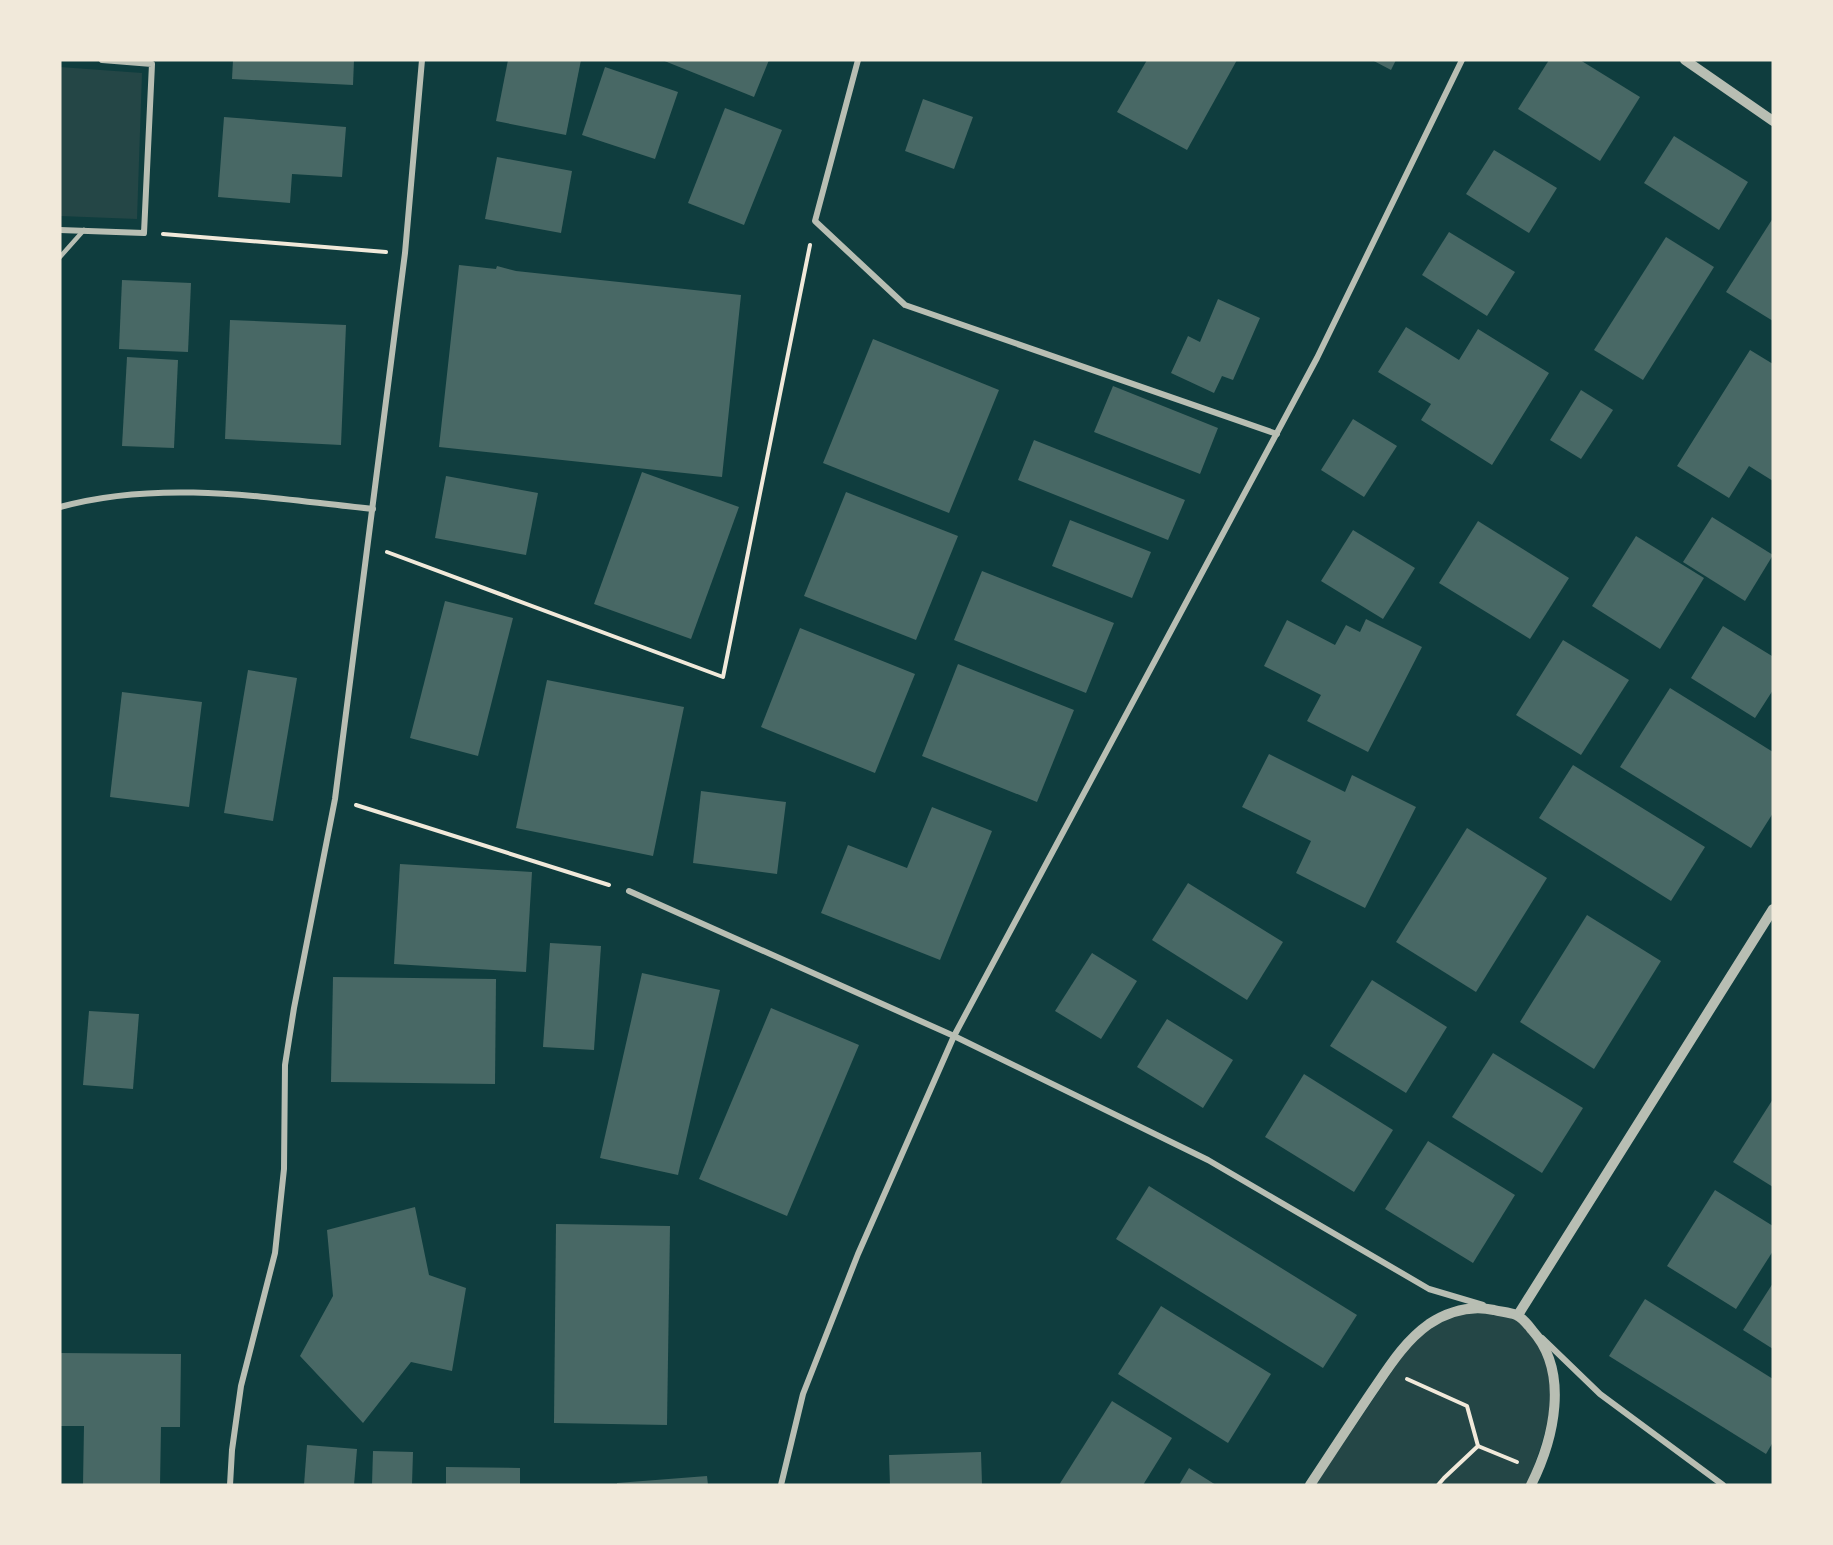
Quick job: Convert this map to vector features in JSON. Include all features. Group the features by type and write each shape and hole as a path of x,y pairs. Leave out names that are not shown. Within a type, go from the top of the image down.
{"street":[{"path":"60,230 144,233 152,64 102,60"},
{"path":"230,1485 232,1450 241,1386 275,1252 284,1169 285,1065 335,799 405,253 422,60"},
{"path":"858,60 815,221 905,305 1277,434"},
{"path":"781,1485 803,1394 858,1254 954,1036 1317,358 1462,60"},
{"path":"1685,60 1773,121"},
{"path":"60,507 124,494 204,492 373,509"},
{"path":"629,891 954,1036 1208,1160 1429,1289 1518,1315 1600,1394 1723,1485"},
{"path":"1518,1315 1773,909"},
{"path":"1310,1485 1409,1339 1454,1310 1484,1308 1518,1315 1544,1343 1553,1368 1555,1401 1548,1438 1538,1471 1531,1485"}],"lane":[{"path":"60,256 84,230"}],"path":[{"path":"368,546 723,677 815,221"},
{"path":"144,233 405,253"},
{"path":"335,799 629,891"},
{"path":"1387,1370 1467,1406 1478,1446"},
{"path":"1478,1446 1538,1471"},
{"path":"1438,1485 1478,1446"}],"shaded area":[{"path":"60,67 142,73 137,219 60,216"},
{"path":"1457,1314 1506,1315 1519,1320 1542,1350 1549,1369 1550,1408 1541,1447 1527,1485 1315,1485 1412,1342 1434,1326"}],"building":[{"path":"233,60 354,60 353,85 232,79"},
{"path":"508,60 581,60 566,135 496,121"},
{"path":"662,60 769,60 754,97"},
{"path":"1147,60 1237,60 1187,150 1117,112"},
{"path":"1372,60 1396,60 1391,70"},
{"path":"1549,60 1580,60 1640,97 1600,161 1518,109"},
{"path":"605,67 678,92 655,159 582,135"},
{"path":"923,99 973,117 954,169 905,151"},
{"path":"725,108 782,130 744,225 688,203"},
{"path":"224,117 346,127 342,177 292,174 290,203 218,197"},
{"path":"1674,136 1748,182 1719,230 1644,183"},
{"path":"1494,150 1557,188 1529,233 1466,194"},
{"path":"497,157 572,171 561,233 485,219"},
{"path":"1773,218 1773,321 1726,292"},
{"path":"1449,232 1515,272 1487,316 1422,275"},
{"path":"1666,237 1714,267 1643,380 1594,350"},
{"path":"459,265 496,269 497,266 516,271 741,295 722,477 439,447"},
{"path":"122,280 191,283 188,352 119,349"},
{"path":"1218,299 1260,318 1233,380 1222,376 1214,393 1171,373 1188,336 1200,342"},
{"path":"230,320 346,325 341,445 225,439"},
{"path":"1406,327 1459,360 1478,329 1549,373 1492,465 1421,420 1431,404 1378,372"},
{"path":"873,339 999,390 949,513 823,463"},
{"path":"1750,350 1773,364 1773,481 1749,466 1729,498 1677,466"},
{"path":"127,357 178,360 174,448 122,446"},
{"path":"1113,386 1218,428 1200,474 1094,432"},
{"path":"1581,390 1613,410 1581,459 1550,440"},
{"path":"1353,419 1397,446 1364,497 1321,470"},
{"path":"1034,440 1185,500 1168,540 1018,480"},
{"path":"642,472 739,507 691,639 594,604"},
{"path":"446,476 538,493 526,555 435,538"},
{"path":"846,492 958,536 916,640 804,596"},
{"path":"1712,517 1773,555 1745,601 1683,562"},
{"path":"1070,520 1151,552 1132,598 1052,566"},
{"path":"1478,521 1569,578 1530,639 1439,583"},
{"path":"1353,530 1415,568 1383,619 1321,581"},
{"path":"1636,536 1704,578 1660,649 1592,606"},
{"path":"982,571 1114,623 1086,693 954,640"},
{"path":"445,601 513,618 478,756 410,738"},
{"path":"1366,619 1422,647 1368,752 1307,721 1321,695 1264,666 1287,620 1335,645 1346,625 1360,632"},
{"path":"1723,626 1772,656 1773,654 1773,690 1755,718 1691,678"},
{"path":"800,628 915,674 875,773 761,727"},
{"path":"1563,640 1629,680 1581,755 1516,715"},
{"path":"958,664 1074,710 1037,802 922,756"},
{"path":"248,670 297,678 273,821 224,813"},
{"path":"547,680 684,707 653,856 516,828"},
{"path":"1670,688 1773,752 1773,813 1751,848 1620,767"},
{"path":"122,692 202,702 189,807 110,797"},
{"path":"1269,754 1345,792 1352,775 1416,807 1365,908 1296,873 1311,841 1242,807"},
{"path":"1573,765 1705,847 1671,901 1539,818"},
{"path":"701,791 786,802 777,874 693,863"},
{"path":"932,807 992,831 940,960 821,913 848,845 907,868"},
{"path":"1467,828 1547,878 1476,992 1396,942"},
{"path":"400,864 532,872 526,972 394,964"},
{"path":"1188,883 1283,942 1247,1000 1152,940"},
{"path":"1587,915 1661,961 1594,1069 1520,1022"},
{"path":"550,943 601,946 594,1050 543,1047"},
{"path":"1092,953 1137,981 1101,1039 1055,1011"},
{"path":"642,973 720,990 678,1175 600,1158"},
{"path":"333,977 496,979 495,1084 331,1082"},
{"path":"1372,980 1447,1027 1406,1093 1330,1046"},
{"path":"771,1008 859,1045 787,1216 699,1179"},
{"path":"89,1011 139,1014 133,1089 83,1085"},
{"path":"1167,1019 1233,1060 1203,1108 1137,1067"},
{"path":"1493,1053 1583,1108 1542,1173 1452,1117"},
{"path":"1304,1074 1393,1130 1354,1192 1265,1137"},
{"path":"1773,1099 1773,1187 1733,1162"},
{"path":"1428,1141 1515,1195 1473,1263 1385,1209"},
{"path":"1149,1186 1357,1315 1323,1368 1116,1239"},
{"path":"1715,1190 1773,1226 1773,1251 1736,1309 1667,1266"},
{"path":"415,1207 429,1275 466,1288 452,1371 411,1362 363,1423 300,1356 333,1296 327,1230"},
{"path":"556,1224 670,1226 667,1425 554,1423"},
{"path":"1773,1283 1773,1349 1743,1330"},
{"path":"1645,1299 1773,1379 1773,1442 1766,1454 1609,1356"},
{"path":"1161,1306 1271,1374 1228,1443 1118,1374"},
{"path":"60,1353 181,1354 180,1427 161,1427 160,1485 83,1485 84,1426 60,1426"},
{"path":"1112,1401 1172,1438 1143,1485 1059,1485"},
{"path":"307,1445 357,1449 354,1485 304,1485"},
{"path":"373,1451 413,1452 412,1485 372,1485"},
{"path":"981,1452 982,1485 890,1485 889,1455"},
{"path":"446,1467 520,1468 520,1485 446,1485"},
{"path":"1189,1468 1216,1485 1179,1485"},
{"path":"707,1476 708,1485 617,1485 617,1483"}]}
